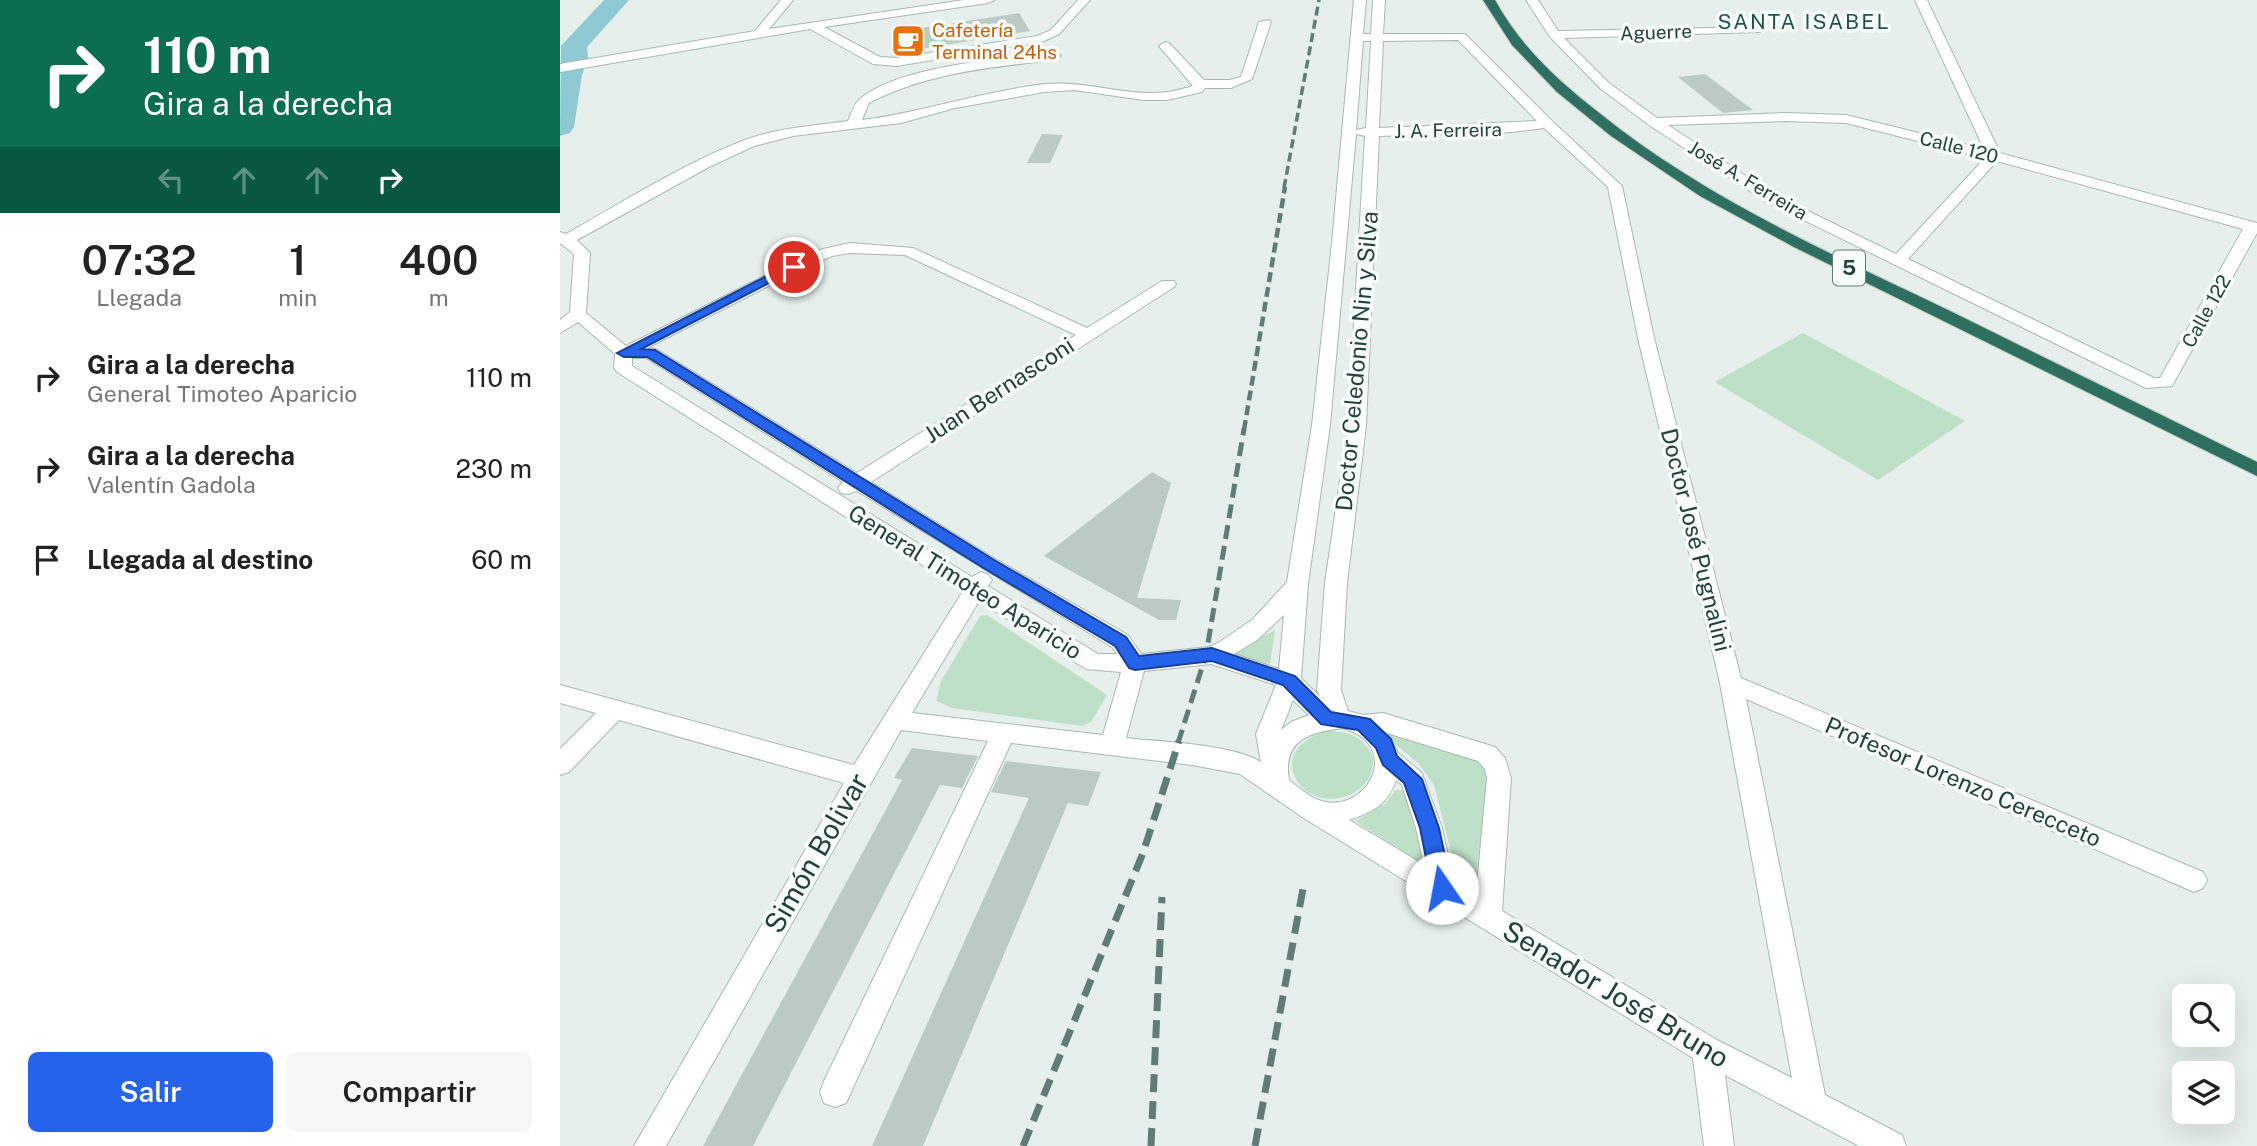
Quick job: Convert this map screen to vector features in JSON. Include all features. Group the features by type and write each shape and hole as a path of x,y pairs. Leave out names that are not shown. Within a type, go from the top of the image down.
{"highway":[{"name":"5","path":"1492,2 1502,23 1531,61 1591,115 1711,196 1829,258 2257,470"}],"street":[{"path":"759,34 787,0"},
{"path":"833,22 844,17 957,0"},
{"path":"560,68 812,25 988,0"},
{"path":"812,25 877,61 897,62 1040,39 1055,32 1084,0"},
{"name":"Doctor Celedonio Nin y Silva","path":"1276,777 1268,734 1289,681 1297,584 1321,425 1340,243 1360,0"},
{"name":"Doctor Celedonio Nin y Silva","path":"1333,719 1329,690 1336,583 1357,426 1379,0"},
{"name":"José A. Ferreira","path":"1532,0 1554,35 1605,86 1654,122 1770,198 2152,384"},
{"path":"1899,261 1994,156 1921,0"},
{"path":"1165,46 1201,84 1231,84 1246,79 1265,22"},
{"name":"Aguerre","path":"1554,35 1758,29"},
{"name":"Doctor José Pugnalini","path":"1378,38 1461,36 1547,124 1615,186 1646,338 1731,684 1812,1106"},
{"path":"1356,38 1378,38"},
{"path":"1057,57 1074,86 1144,96 1167,96 1198,89 1201,84"},
{"path":"560,328 578,314 582,253 563,239 749,143 793,132 901,119 953,104 1057,57"},
{"path":"853,125 864,101 898,85 978,67 1057,57"},
{"name":"Calle 120","path":"1654,122 1834,118 1994,156 2254,228"},
{"name":"J. A. Ferreira","path":"1349,132 1513,128 1547,124"},
{"name":"Calle 122","path":"2152,384 2166,382 2254,228"},
{"path":"1340,243 1368,243"},
{"path":"624,353 794,267 828,252 850,248 908,251 1087,334"},
{"name":"Juan Bernasconi","path":"832,499 1168,284"},
{"name":"General Timoteo Aparicio","path":"578,314 624,353 650,353 990,565 1121,641 1135,663"},
{"name":"General Timoteo Aparicio","path":"624,353 623,368 1094,663 1135,663"},
{"path":"1321,425 1357,426"},
{"name":"Simón Bolivar","path":"649,1146 860,777 990,565"},
{"path":"1112,747 1135,663 1212,654 1236,644 1273,615 1297,584"},
{"path":"1212,654 1289,681 1333,719"},
{"name":"Profesor Lorenzo Cerecceto","path":"1731,684 2194,880"},
{"path":"560,694 860,777"},
{"path":"560,765 613,710"},
{"path":"1276,777 1275,759 1283,742 1299,728 1333,719 1364,724 1383,722 1486,754 1496,765 1499,778 1488,916"},
{"path":"894,720 1192,755 1246,765 1276,777 1311,810 1341,812 1366,802 1385,782 1389,760 1384,744 1364,724"},
{"path":"835,1092 1004,733"},
{"path":"1389,760 1412,779 1429,828 1442,888"},
{"name":"Senador José Bruno","path":"1311,810 1707,1050 1891,1146"},
{"path":"1707,1050 1719,1146"}],"green space":[{"path":"1803,333 1965,421 1878,480 1715,382"},
{"path":"987,615 1107,695 1091,722 1082,726 952,708 936,701 941,681 980,616"},
{"path":"1275,630 1270,664 1230,653"},
{"path":"1382,728 1479,761 1488,771 1476,881 1458,879 1434,785 1418,763 1378,730"},
{"path":"1327,731 1342,732 1361,740 1373,758 1371,772 1365,784 1357,791 1338,798 1321,798 1307,791 1297,780 1292,767 1295,753 1306,741"},
{"path":"1396,790 1403,790 1427,867 1355,821 1385,804"}],"building":[{"path":"1019,13 1030,31 902,52 895,32"},
{"path":"1705,74 1753,110 1723,113 1678,77"},
{"path":"1042,134 1063,135 1050,163 1027,163"},
{"path":"1152,472 1171,483 1137,598 1181,600 1176,620 1159,620 1044,556"},
{"path":"912,748 978,756 962,788 940,785 753,1146 703,1146 902,780 894,778"},
{"path":"1006,761 1101,772 1088,806 1068,803 923,1146 872,1146 1029,798 991,792"}],"waterway":[{"path":"560,127 569,75 575,58 574,46 617,0"}],"railway":[{"path":"1284,188 1319,0"},
{"path":"1244,430 1285,187"},
{"path":"1178,743 1206,655 1244,429"},
{"path":"1023,1146 1143,853 1179,741"},
{"path":"1255,1146 1303,889"},
{"path":"1151,1146 1162,897"}],"place":[{"name":"Cafetería Terminal 24hs","path":"908,41"}],"district":[{"name":"SANTA ISABEL","path":"1804,22"}],"route":[{"path":"794,267 624,353 650,353 990,565 1121,641 1135,663 1212,654 1289,681 1327,719 1364,724 1384,744 1389,760 1412,779 1429,828 1442,888"}]}
